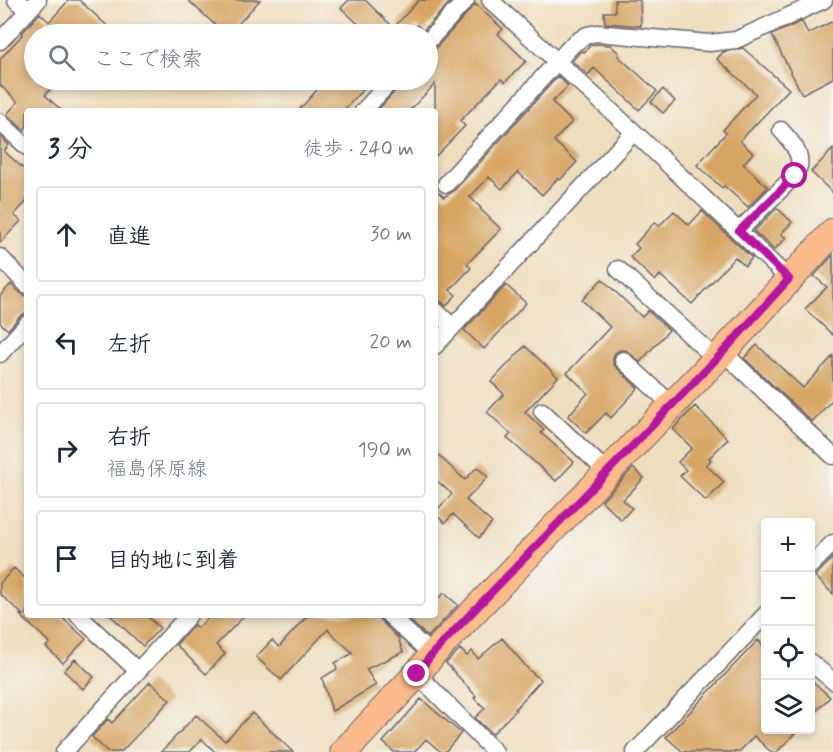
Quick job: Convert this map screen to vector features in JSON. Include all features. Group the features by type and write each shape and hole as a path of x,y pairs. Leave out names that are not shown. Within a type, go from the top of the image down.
{"main road":[{"path":"344,752 424,664 720,355 833,232"}],"street":[{"path":"438,30 466,0"},
{"path":"490,0 789,279"},
{"path":"446,184 573,44 583,37 597,33 717,43 736,40 793,7 825,0"},
{"path":"0,41 27,4"},
{"path":"366,108 383,90"},
{"path":"0,122 24,144"},
{"path":"739,231 795,176 799,166 796,150 781,130"},
{"path":"438,343 634,132"},
{"path":"0,257 24,282"},
{"path":"618,270 720,355 833,456"},
{"path":"438,313 453,327"},
{"path":"0,354 24,327"},
{"path":"623,360 672,405"},
{"path":"542,411 607,472"},
{"path":"815,561 833,543"},
{"path":"81,618 138,671"},
{"path":"64,752 186,618"},
{"path":"390,618 495,752"},
{"path":"635,752 761,621"},
{"path":"815,666 833,681"}],"building":[{"path":"69,0 79,0 105,24 30,24 40,13 49,22"},
{"path":"188,0 260,0 238,24 214,24"},
{"path":"349,0 365,0 390,24 358,24 341,8"},
{"path":"419,0 452,0 430,24 397,24"},
{"path":"615,0 640,0 641,26 605,23 604,12 615,12"},
{"path":"475,4 503,29 498,34 526,61 505,82 501,79 460,121 465,126 438,154 438,108 435,108 435,90 438,90 438,46"},
{"path":"802,21 808,34 833,21 833,78 802,94 772,35"},
{"path":"24,31 24,90 50,90 45,95 59,108 24,108 24,130 7,114 18,102 0,85 0,59"},
{"path":"591,45 610,45 619,53 618,56 657,91 639,110 594,68 588,75 572,61 580,52 584,52"},
{"path":"743,48 789,89 740,141 753,153 743,164 768,187 748,207 724,186 722,188 697,165 726,133 723,130 756,94 717,59 723,52"},
{"path":"558,76 568,86 552,102 572,122 554,141 577,162 542,195 518,172 502,189 489,177 470,197 501,229 467,264 471,268 450,290 456,295 446,306 438,301 438,192 444,197 454,191"},
{"path":"663,89 675,101 663,113 651,102"},
{"path":"317,90 363,90 346,108 301,108"},
{"path":"396,90 429,90 412,108 380,108"},
{"path":"0,136 9,145 4,151 24,169 24,204 14,215 21,221 0,243"},
{"path":"833,149 833,193 811,172"},
{"path":"777,208 792,222 781,234 786,238 774,250 754,231"},
{"path":"674,211 689,225 702,211 752,258 745,266 735,257 692,304 660,275 655,281 630,257 639,248 635,244 655,222 659,226"},
{"path":"833,255 833,335 805,309 827,287 814,276"},
{"path":"602,279 642,317 648,311 669,330 640,362 626,350 615,353 613,363 638,388 611,418 606,413 586,433 568,416 588,393 567,373 610,327 582,300"},
{"path":"11,284 24,295 24,314 8,330 0,323 0,296"},
{"path":"506,285 526,303 484,349 464,330"},
{"path":"757,345 803,388 833,356 833,399 812,422 744,358"},
{"path":"525,346 558,377 525,412 544,430 541,433 574,462 556,481 507,438 511,434 487,412 504,394 491,382"},
{"path":"695,406 728,439 709,458 711,460 706,465 724,482 706,501 680,476 686,470 678,462 692,448 673,429"},
{"path":"438,455 465,480 477,467 488,477 466,500 492,523 479,538 453,514 445,523 438,517 438,509 452,494 438,482"},
{"path":"633,468 644,478 623,500 632,508 621,520 602,501"},
{"path":"833,558 833,594 815,576"},
{"path":"14,568 24,577 24,618 62,618 86,639 63,663 46,647 50,643 20,615 23,615 0,594 0,583"},
{"path":"444,593 458,605 428,637 407,618 438,618 438,599"},
{"path":"113,618 149,618 160,628 143,646"},
{"path":"208,618 242,618 216,645 225,654 206,674 176,645 194,625 198,628"},
{"path":"305,618 378,618 398,638 403,652 366,669 376,685 332,711 322,678 337,669 335,663 353,653 328,629 281,680 256,657 272,640 279,647"},
{"path":"502,638 529,670 541,680 492,734 475,718 485,708 446,663 460,649 467,656 472,651 478,659"},
{"path":"758,640 761,643 761,734 794,734 777,752 771,752 754,736 739,752 683,752 666,737"},
{"path":"75,659 94,677 83,689 64,671"},
{"path":"150,682 170,700 121,752 108,752 92,737 108,719 112,723"},
{"path":"815,684 830,697 815,712"},
{"path":"421,699 461,733 445,752 441,752 426,739 414,752 394,752 383,742"},
{"path":"252,713 293,752 215,752 202,739 190,752 161,752 196,715 225,741"}],"route":[{"path":"417,674 432,654 723,352 789,279 739,231 795,176"}]}
